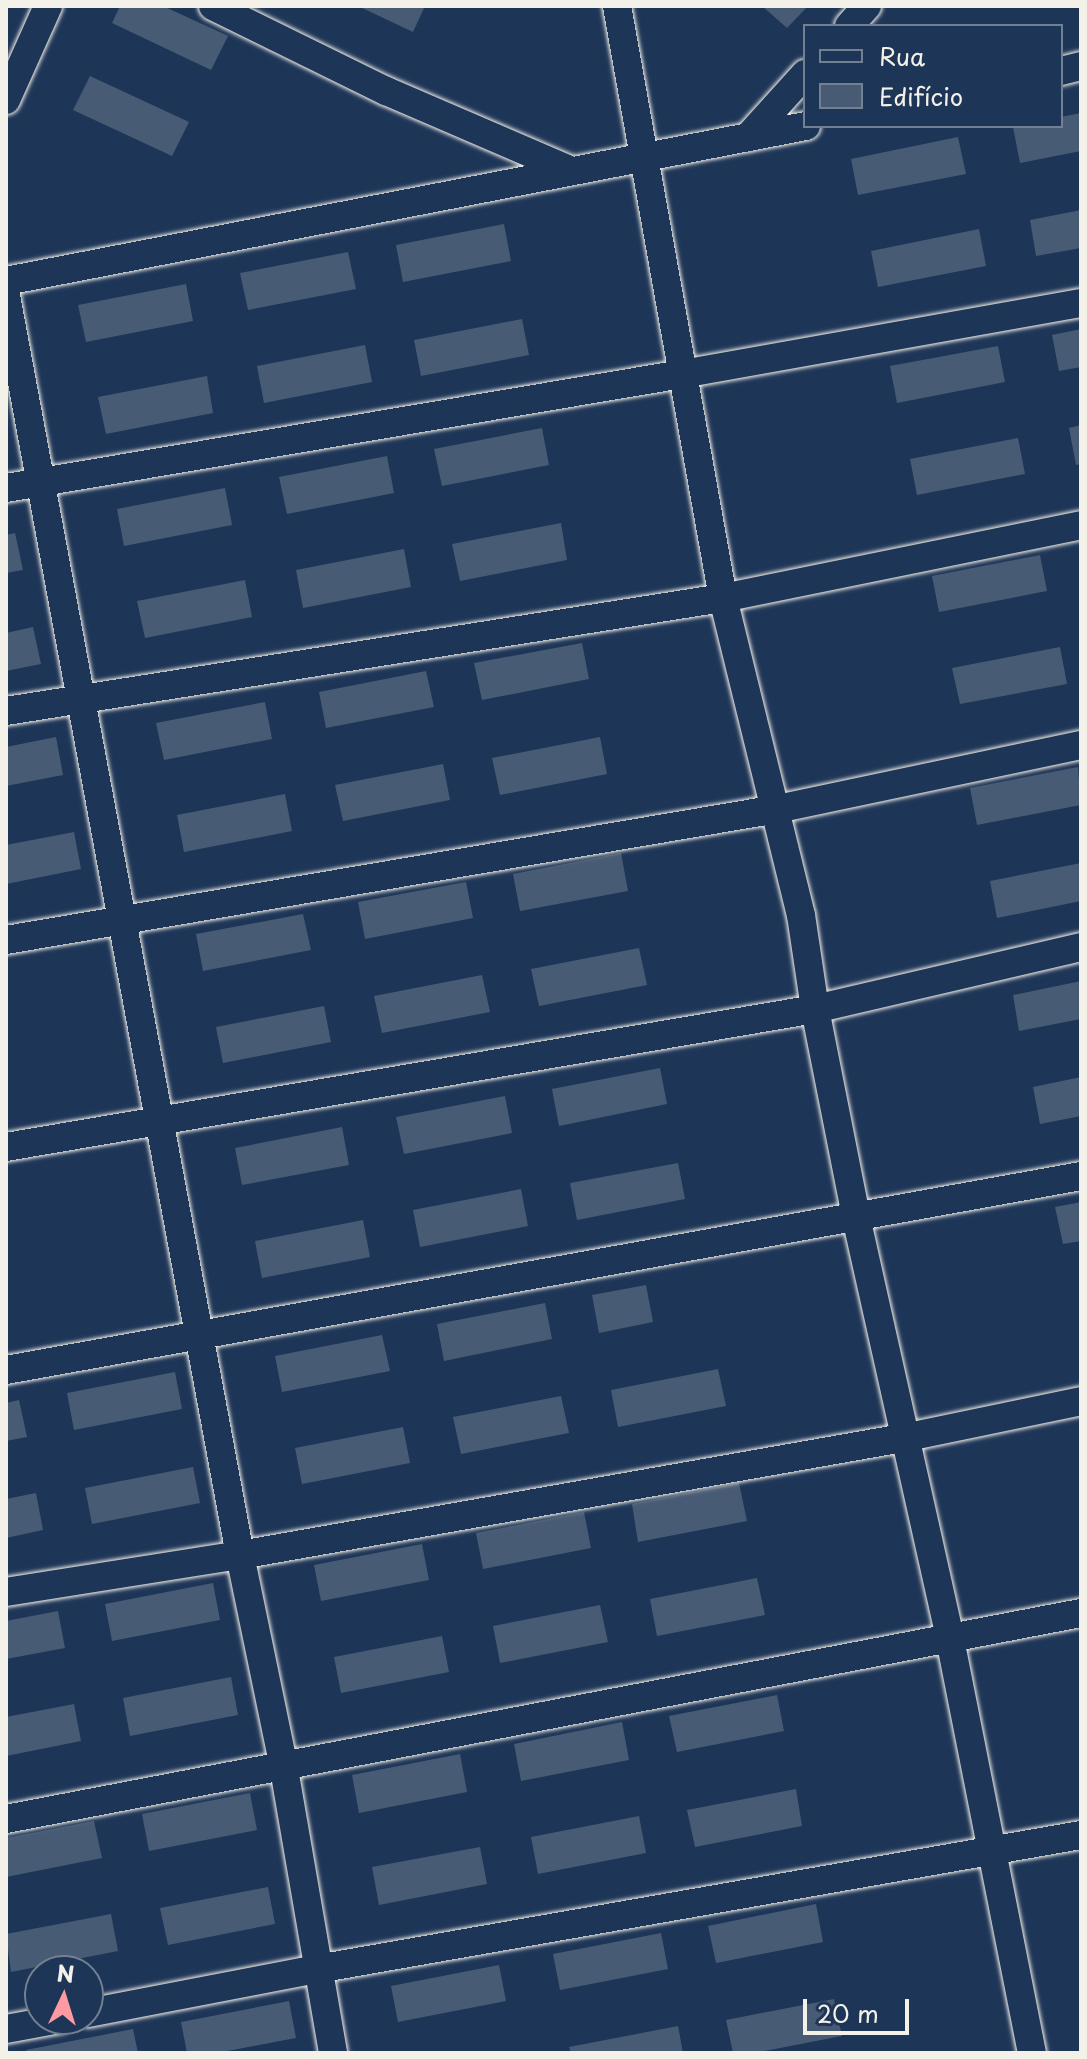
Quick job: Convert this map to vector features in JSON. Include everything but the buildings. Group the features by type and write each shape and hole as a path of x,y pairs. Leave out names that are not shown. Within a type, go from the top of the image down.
{"street":[{"path":"6,100 48,6"},
{"path":"213,6 386,91 572,171"},
{"path":"617,6 723,598 801,915 815,1009 856,1217 950,1639 1032,2053"},
{"path":"851,24 867,6"},
{"path":"748,137 803,76"},
{"path":"6,281 803,127"},
{"path":"6,296 240,1555 283,1763 333,2053"},
{"path":"6,488 1081,303"},
{"path":"6,711 80,696 723,598 1081,525"},
{"path":"6,940 777,809 1081,745"},
{"path":"6,1147 161,1118 815,1009 1081,947"},
{"path":"6,1370 1081,1176"},
{"path":"6,1592 240,1555 903,1438 1081,1401"},
{"path":"6,1819 283,1763 1081,1613"},
{"path":"104,2010 317,1969 1081,1835"}]}
